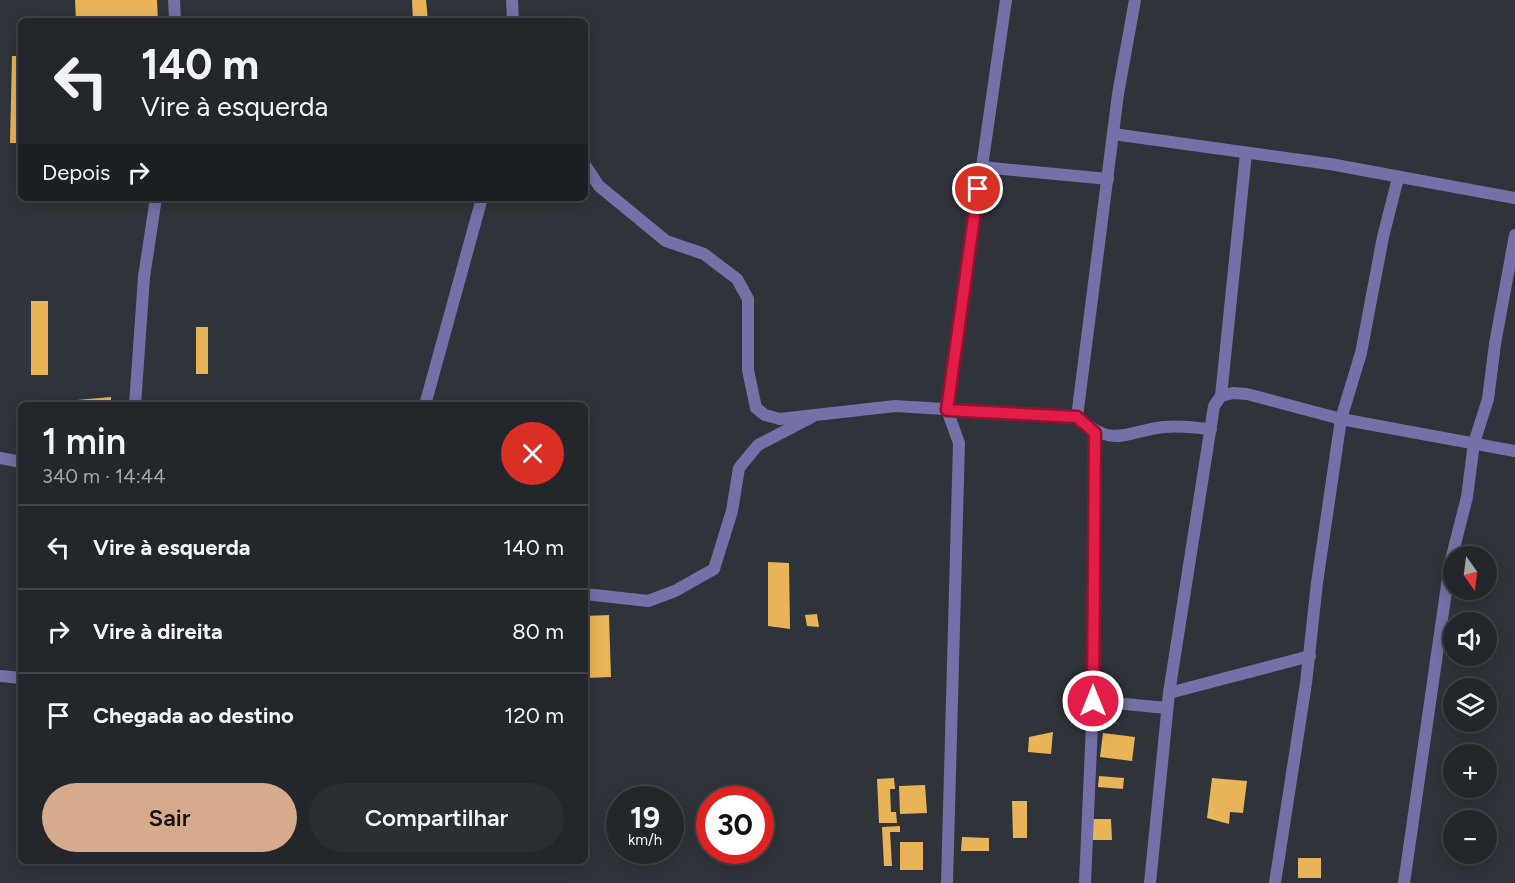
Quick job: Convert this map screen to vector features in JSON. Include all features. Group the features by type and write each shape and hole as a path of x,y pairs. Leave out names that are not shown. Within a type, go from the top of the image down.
{"street":[{"path":"174,0 175,18"},
{"path":"512,0 513,18"},
{"path":"947,883 959,443 947,410 1006,0"},
{"path":"1077,417 1113,134 1135,0"},
{"path":"1113,134 1330,164 1515,198"},
{"path":"1150,883 1169,693 1214,406 1221,396 1246,153"},
{"path":"981,166 1108,179"},
{"path":"588,170 599,186 666,241 704,254 737,279 748,299 748,370 756,408 765,415 780,419 895,406 1077,417 1095,433 1116,437 1166,426 1211,429"},
{"path":"1275,883 1310,656 1317,583 1341,419 1361,353 1383,237 1398,178"},
{"path":"135,402 144,277 156,201"},
{"path":"426,402 481,201"},
{"path":"1404,883 1450,564 1467,497 1474,443 1488,399 1495,344 1515,235"},
{"path":"1221,396 1233,393 1247,394 1341,419 1515,451"},
{"path":"588,594 648,601 675,591 714,569 732,511 739,468 758,445 819,413"},
{"path":"1086,883 1093,701 1095,433"},
{"path":"0,458 18,461"},
{"path":"1169,693 1310,656"},
{"path":"0,676 18,678"},
{"path":"1093,701 1167,708"}],"building":[{"path":"75,0 157,0 158,18 76,18"},
{"path":"412,0 426,0 428,18 413,18"},
{"path":"12,56 18,56 18,143 10,143"},
{"path":"31,301 48,301 48,375 31,375"},
{"path":"196,327 208,327 208,374 196,374"},
{"path":"111,397 111,402 54,402"},
{"path":"768,562 789,563 790,629 768,626"},
{"path":"817,614 819,627 807,626 805,615"},
{"path":"609,615 611,677 588,678 588,616"},
{"path":"1053,732 1051,754 1028,752 1029,737"},
{"path":"1103,733 1135,737 1132,761 1100,757"},
{"path":"1099,776 1124,778 1123,789 1098,787"},
{"path":"894,778 895,789 890,789 891,812 896,812 897,823 879,823 877,779"},
{"path":"1212,778 1247,781 1243,813 1230,812 1229,824 1207,818"},
{"path":"925,785 927,813 900,814 899,786"},
{"path":"1012,801 1027,801 1027,838 1013,838"},
{"path":"1091,819 1111,819 1112,840 1091,840"},
{"path":"900,826 900,832 890,832 892,866 884,866 882,827"},
{"path":"962,837 989,838 989,851 961,851"},
{"path":"900,842 923,842 923,870 900,870"},
{"path":"1298,858 1321,858 1321,878 1298,878"}],"route":[{"path":"978,189 947,410 1077,417 1095,433 1093,701"}]}
